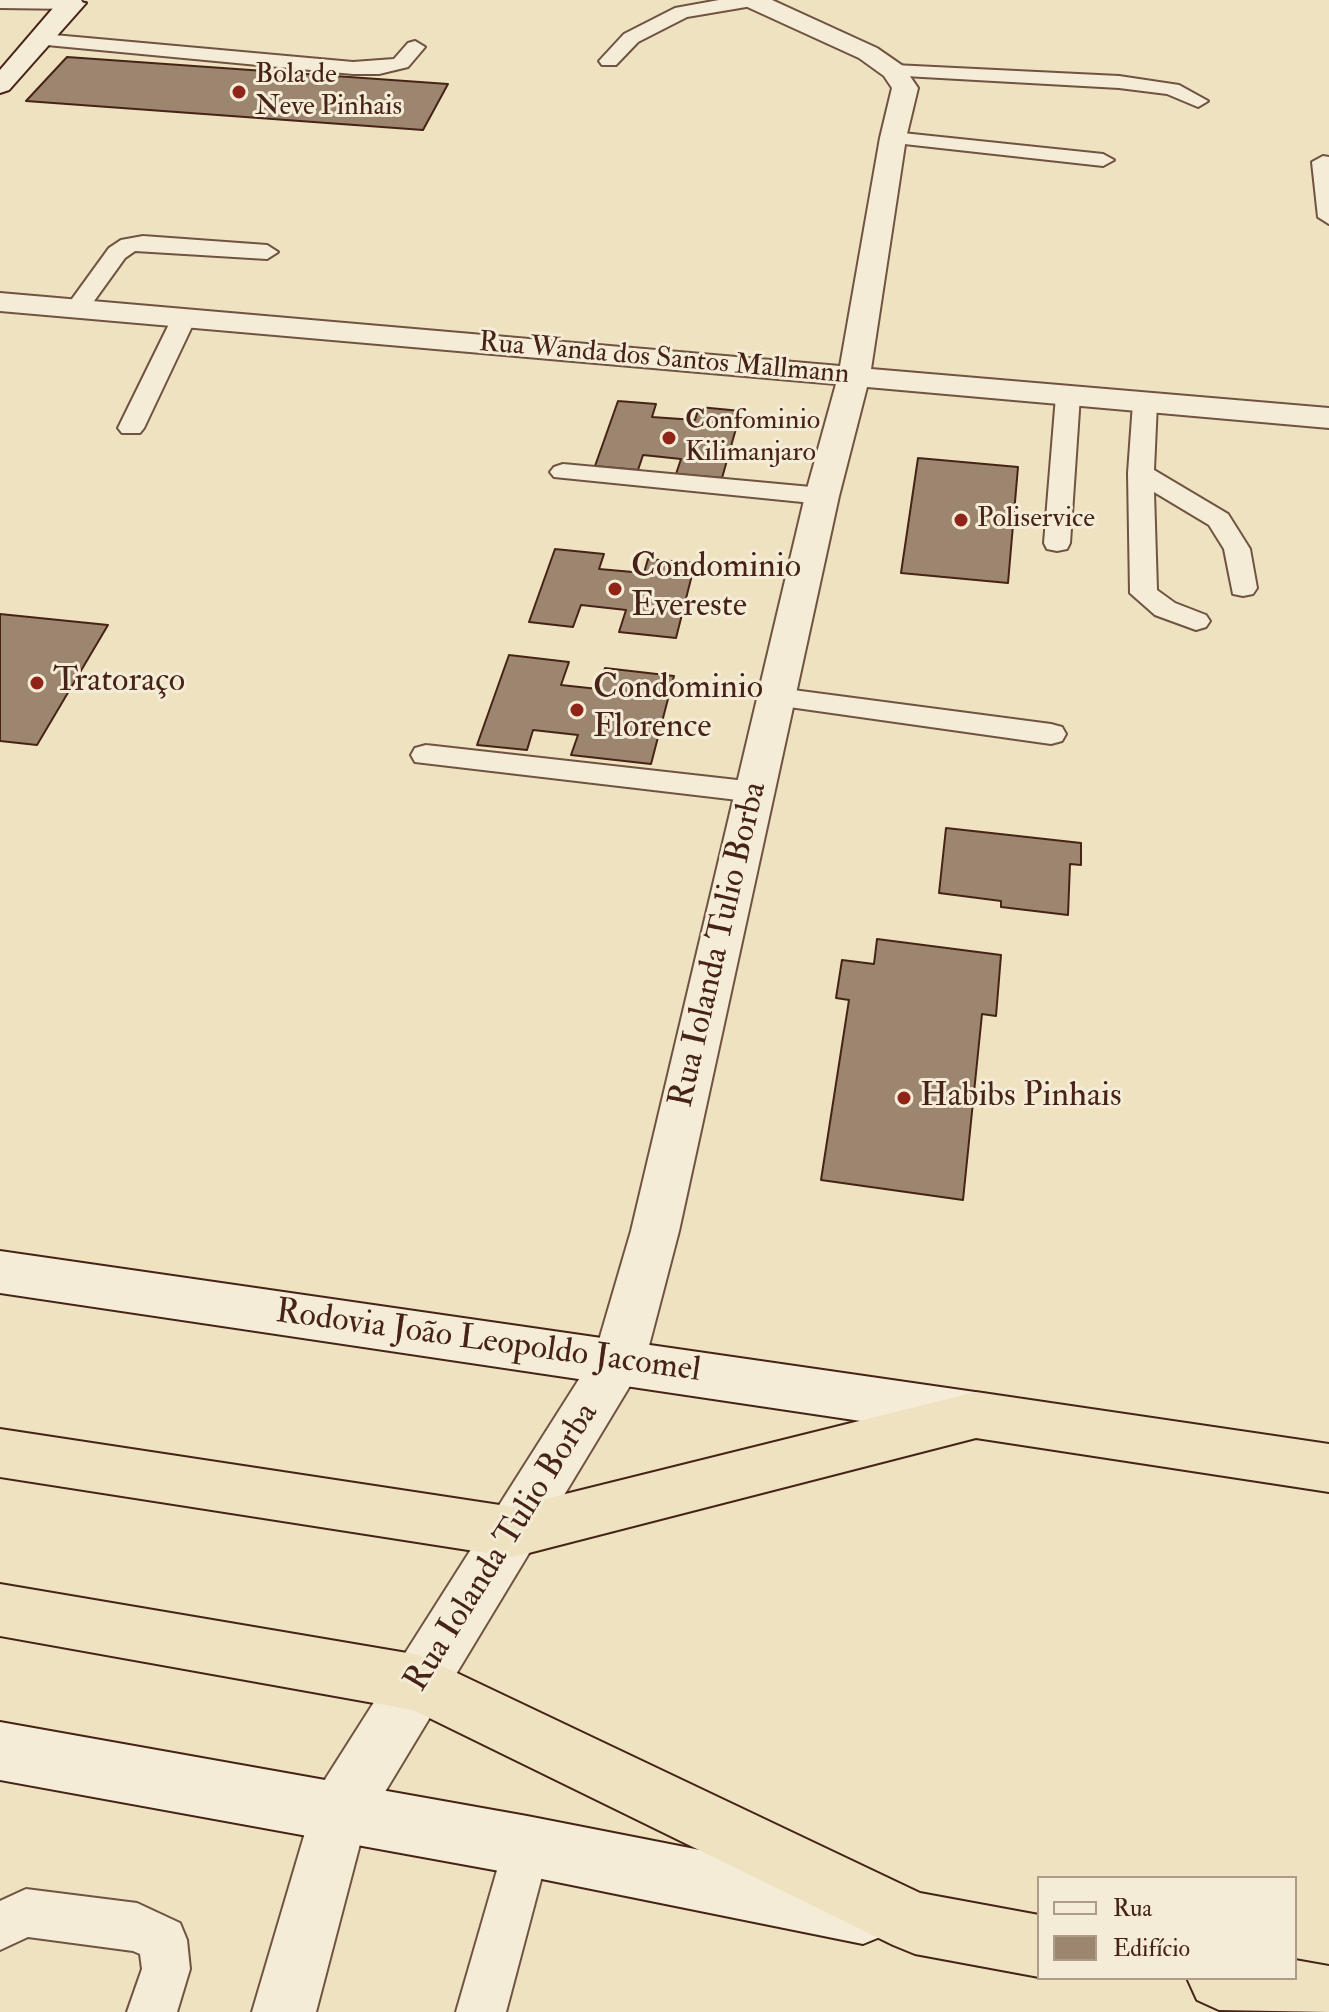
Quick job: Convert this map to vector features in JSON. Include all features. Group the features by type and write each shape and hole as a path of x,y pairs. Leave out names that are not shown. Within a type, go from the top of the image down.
{"highway":[{"name":"Rodovia João Leopoldo Jacomel","path":"0,1453 513,1532 976,1415 1329,1468"},
{"path":"0,1610 419,1683 915,1923 1037,1946"},
{"path":"1249,1992 1329,1998"}],"street":[{"path":"752,0 868,53 894,71"},
{"path":"0,85 43,40 73,2"},
{"name":"Rua Iolanda Tulio Borba","path":"284,2012 338,1813 619,1361 655,1231 822,496 854,377 893,138 905,88 894,71"},
{"name":"Rua Wanda dos Santos Mallmann","path":"0,302 1329,418"},
{"name":"Rodovia João Leopoldo Jacomel","path":"0,1272 976,1415"},
{"path":"0,1751 527,1846 915,1923"}],"lane":[{"path":"609,61 631,38 682,12 752,0"},
{"path":"0,2 73,2"},
{"path":"43,40 353,68 379,68 401,63 415,47"},
{"path":"894,71 1119,82 1172,89 1190,94 1198,101"},
{"path":"893,138 1103,160"},
{"path":"1323,162 1329,217"},
{"path":"76,310 117,253 129,245 143,243 267,252"},
{"path":"131,428 184,318"},
{"path":"1057,543 1068,396"},
{"path":"1145,403 1141,473 1141,574 1144,593 1165,609 1196,621"},
{"path":"563,472 822,496"},
{"path":"1141,473 1219,520 1237,549 1243,588"},
{"path":"778,697 1051,734"},
{"path":"426,755 755,792"},
{"path":"481,2012 527,1846"},
{"path":"0,1926 26,1913 137,1927 163,1940 166,1969 152,2012"}],"building":[{"name":"Bola de Neve Pinhais","path":"67,57 448,84 423,130 26,101"},
{"name":"Confominio Kilimanjaro","path":"618,401 656,404 652,417 695,420 699,407 741,411 722,478 676,474 681,459 643,455 638,470 595,466"},
{"name":"Poliservice","path":"918,458 1018,467 1008,583 901,573"},
{"name":"Condominio Evereste","path":"555,549 604,554 599,569 644,573 648,559 695,563 676,638 619,632 626,610 581,605 573,627 529,622"},
{"name":"Tratoraço","path":"0,614 108,625 37,745 0,741"},
{"name":"Condominio Florence","path":"509,655 569,662 561,685 598,689 605,668 674,676 651,764 571,755 578,735 533,730 527,750 477,745"},
{"path":"946,828 1081,843 1081,865 1070,864 1068,915 1001,907 1001,901 939,893"},
{"name":"Habibs Pinhais","path":"877,939 1001,955 996,1016 982,1014 963,1200 821,1180 849,1000 836,998 842,960 874,964"}],"place":[{"name":"Bola de Neve Pinhais","path":"239,92"},
{"name":"Confominio Kilimanjaro","path":"669,438"},
{"name":"Poliservice","path":"961,520"},
{"name":"Condominio Evereste","path":"615,589"},
{"name":"Tratoraço","path":"37,683"},
{"name":"Condominio Florence","path":"577,710"},
{"name":"Habibs Pinhais","path":"904,1098"}]}
